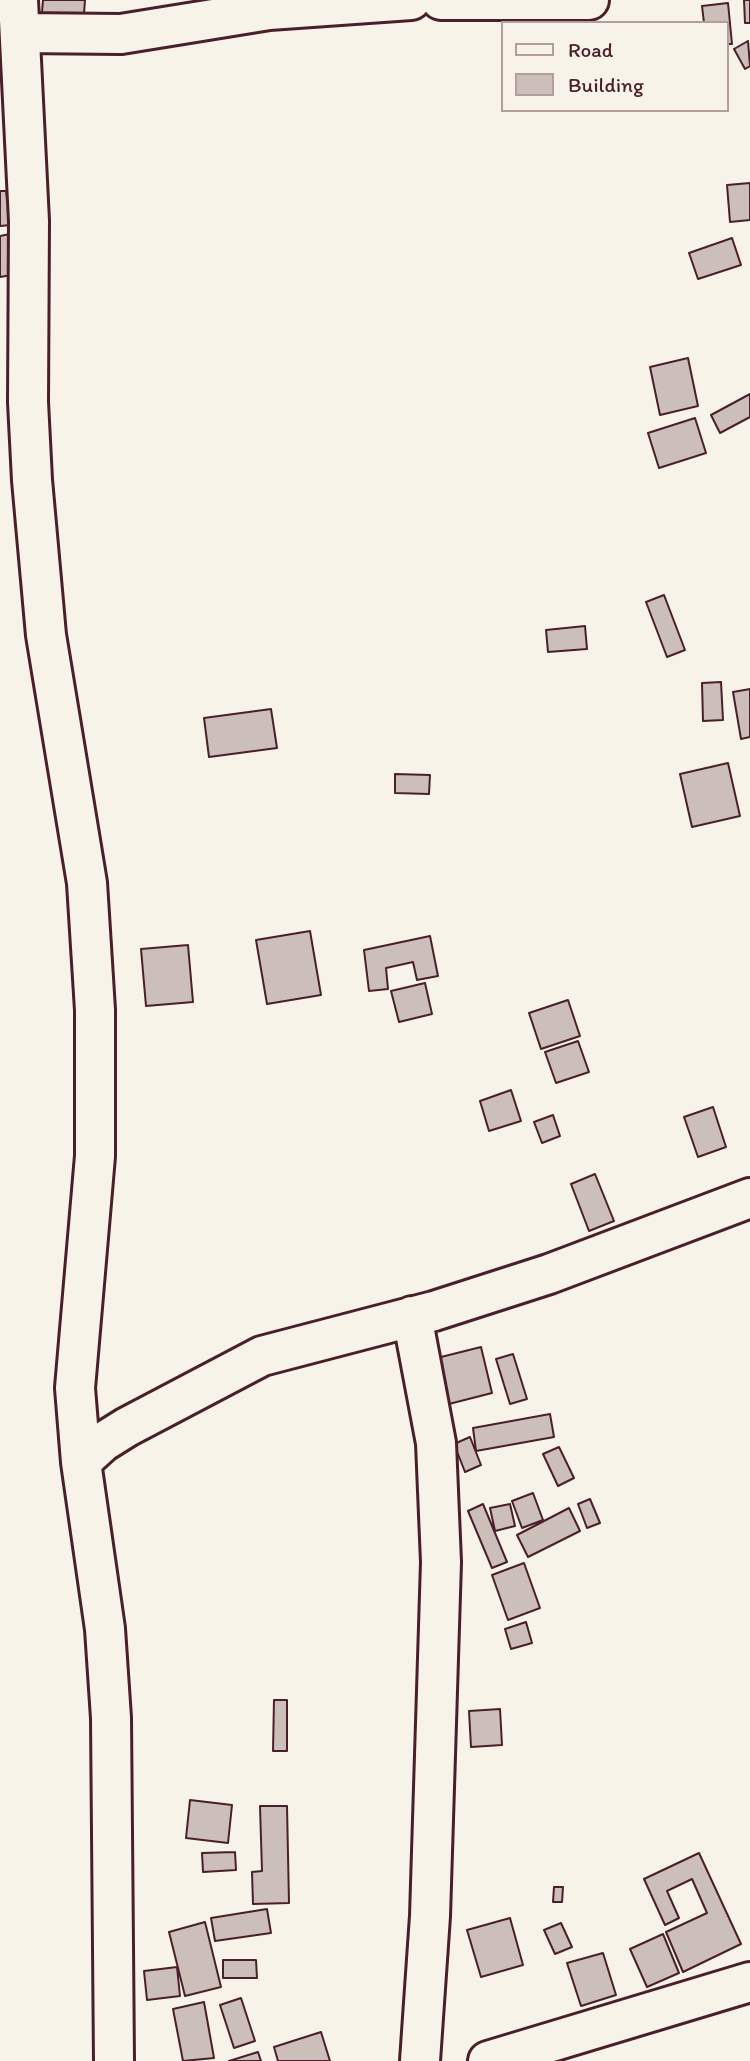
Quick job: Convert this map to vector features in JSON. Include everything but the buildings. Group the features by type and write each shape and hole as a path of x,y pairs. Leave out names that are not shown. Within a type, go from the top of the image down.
{"street":[{"path":"114,2061 111,1718 105,1629 81,1462 75,1388 95,1156 95,1010 87,883 76,800 60,732 48,648 32,480 28,402 29,221 19,16 121,34 269,10 411,0"},
{"path":"441,0 589,0"},
{"path":"81,1462 103,1442 127,1427 262,1356 412,1316 549,1274 750,1198"},
{"path":"412,1316 436,1443 441,1562 430,1916 420,2061"},
{"path":"488,2061 750,1982"}]}
